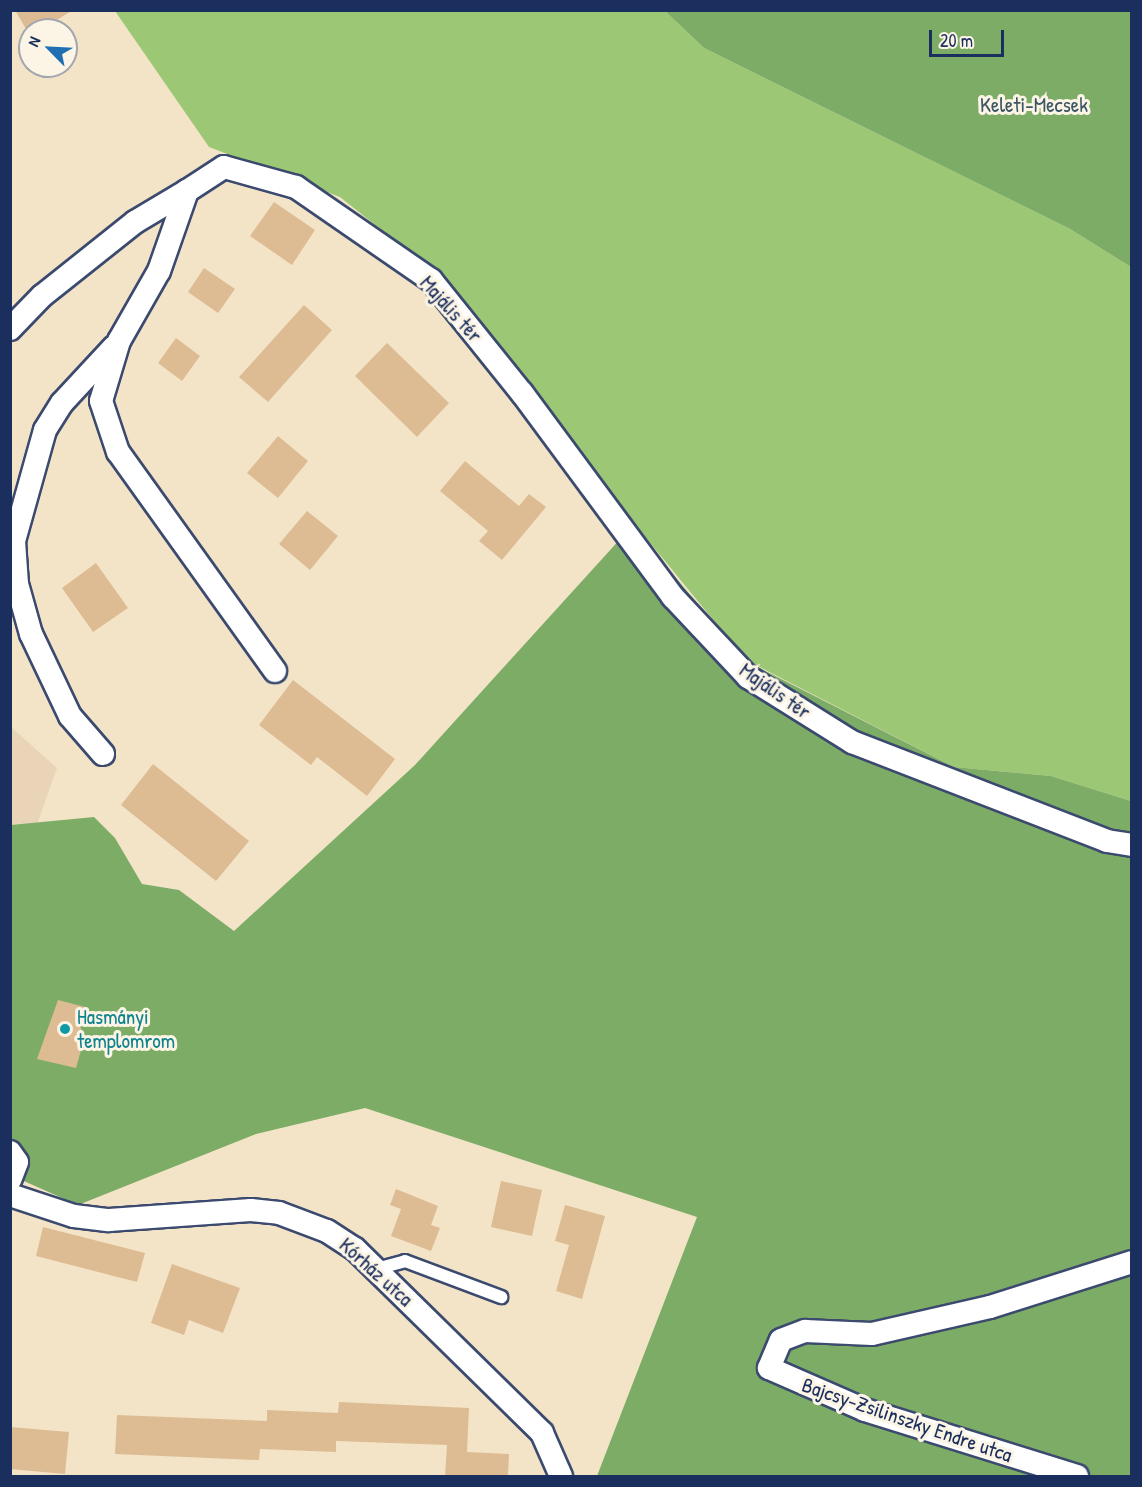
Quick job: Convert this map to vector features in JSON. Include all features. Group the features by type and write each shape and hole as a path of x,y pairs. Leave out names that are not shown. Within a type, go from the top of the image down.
{"street":[{"name":"Majális tér","path":"10,329 42,296 135,222 187,192 224,167 296,187 431,280 673,597 748,677 852,742 1107,841 1131,845"},
{"path":"102,754 70,716 31,634 17,584 14,541 45,430 62,403 118,341 159,271 187,192"},
{"path":"118,341 101,401 118,452 275,671"},
{"path":"10,1152 17,1162 10,1180"},
{"name":"Kórház utca","path":"10,1195 74,1216 109,1220 195,1210 279,1213 327,1231 376,1269 542,1433 561,1476"},
{"name":"Bajcsy-Zsilinszky Endre utca","path":"1077,1476 865,1410 769,1368 781,1340 805,1331 872,1334 990,1307 1131,1262"}],"lane":[{"path":"376,1269 405,1261 501,1297"}],"shaded area":[{"path":"11,727 57,768 11,898"}],"green space":[{"path":"115,11 665,11 704,48 1070,229 1131,267 1131,801 1051,776 954,767 746,660 418,259 340,197 209,147"},
{"name":"Keleti-Mecsek","path":"665,11 1131,11 1131,267 1070,229 704,48"},
{"path":"632,526 746,661 954,767 1051,776 1131,801 1131,1476 597,1476 697,1217 365,1108 256,1134 78,1205 17,1178 11,1147 11,825 94,817 115,838 142,884 179,890 234,931 415,765"}],"building":[{"path":"15,10 73,10 60,18 20,18"},
{"path":"274,202 315,230 292,265 250,236"},
{"path":"204,268 235,289 218,313 188,292"},
{"path":"304,305 332,330 268,402 239,377"},
{"path":"176,338 200,356 182,381 158,363"},
{"path":"387,343 449,403 417,437 355,376"},
{"path":"278,436 308,461 278,498 247,473"},
{"path":"465,461 519,506 529,494 546,507 502,560 479,541 488,531 440,491"},
{"path":"307,511 338,536 310,570 279,544"},
{"path":"96,563 128,608 93,632 62,588"},
{"path":"293,680 395,759 367,796 317,757 311,765 259,725"},
{"path":"153,764 249,841 216,881 121,805"},
{"name":"Hasmányi templomrom","path":"58,1000 85,1007 85,1020 78,1023 85,1036 76,1068 37,1059"},
{"path":"501,1181 542,1190 532,1236 491,1227"},
{"path":"396,1189 438,1206 431,1225 440,1228 431,1251 391,1236 401,1209 390,1205"},
{"path":"565,1205 605,1216 582,1299 556,1291 569,1245 555,1241"},
{"path":"43,1227 145,1253 137,1282 36,1256"},
{"path":"172,1264 240,1288 223,1333 189,1320 184,1335 151,1323"},
{"path":"339,1402 469,1408 467,1452 509,1454 508,1476 445,1476 447,1445 336,1441 336,1452 260,1449 259,1460 115,1454 117,1415 267,1421 267,1410 338,1413"},
{"path":"10,1427 69,1432 65,1474 10,1469"}],"place":[{"name":"Hasmányi templomrom","path":"65,1029"}]}
